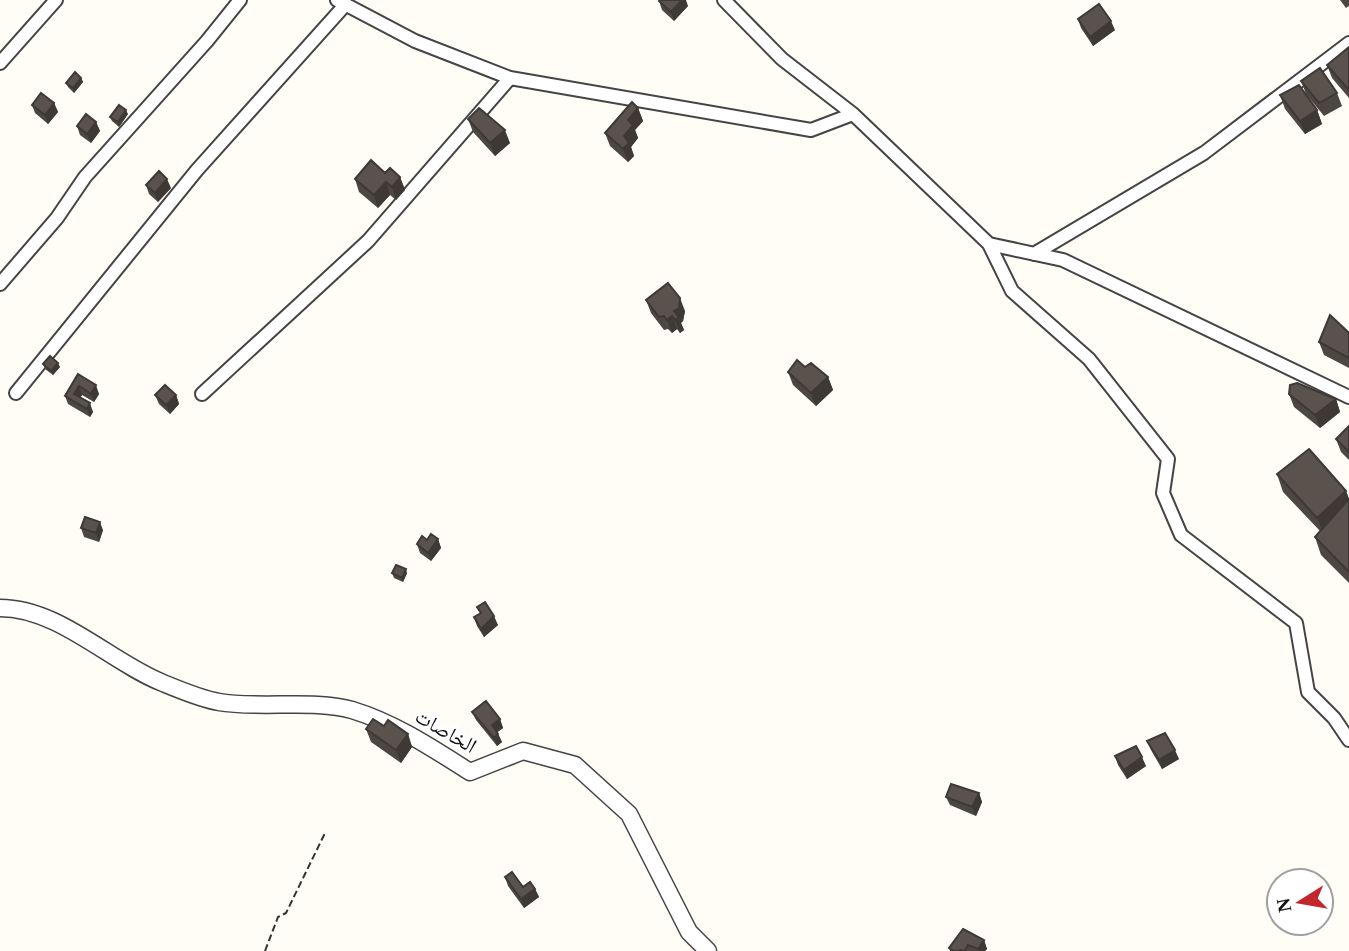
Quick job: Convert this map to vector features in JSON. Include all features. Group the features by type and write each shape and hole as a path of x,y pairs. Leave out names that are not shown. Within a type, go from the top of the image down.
{"street":[{"path":"0,63 56,0"},
{"path":"0,284 57,218 85,177 207,41 240,0"},
{"path":"724,0 782,59 853,114 989,244 1012,291 1089,359 1168,459 1163,493 1181,535 1296,623 1308,692 1334,718 1349,740"},
{"path":"16,393 197,170 342,2 415,41 510,78 811,130 853,114"},
{"path":"1034,254 1204,153 1349,43"},
{"path":"202,394 368,241 510,78"},
{"path":"989,244 1063,260 1349,397"},
{"name":"الخاصات","path":"0,608 17,608 59,624 150,677 218,702 349,709 402,729 470,772 523,751 575,765 629,814 689,932 708,951"}],"path":[{"path":"265,951 278,917 286,913 325,833"}],"building":[{"path":"660,0 682,0 671,12"},
{"path":"1099,4 1111,21 1090,37 1078,19"},
{"path":"1349,47 1349,88 1348,89 1327,65"},
{"path":"1320,68 1337,93 1319,103 1301,81"},
{"path":"75,72 81,78 73,88 66,83"},
{"path":"1299,85 1317,110 1300,121 1280,95"},
{"path":"41,93 54,103 45,115 32,105"},
{"path":"632,102 638,108 628,120 633,125 624,136 629,143 623,149 605,133"},
{"path":"119,105 126,110 118,122 110,117"},
{"path":"479,108 505,130 490,143 468,119"},
{"path":"86,114 96,122 87,134 77,126"},
{"path":"371,160 385,173 390,168 400,177 392,187 386,182 374,195 355,179"},
{"path":"159,171 167,179 155,193 146,185"},
{"path":"668,283 680,298 679,308 674,311 679,317 675,320 672,316 667,320 664,316 659,317 646,300"},
{"path":"1330,315 1349,333 1349,358 1319,342"},
{"path":"50,356 58,363 51,371 43,364"},
{"path":"797,360 805,367 811,363 828,377 811,393 788,372"},
{"path":"78,374 96,385 91,394 79,386 74,394 90,403 87,409 65,396"},
{"path":"1297,383 1336,399 1315,415 1289,394 1290,385"},
{"path":"165,385 176,395 166,405 155,395"},
{"path":"1349,426 1349,452 1336,439"},
{"path":"1309,449 1346,491 1317,518 1277,474"},
{"path":"1349,499 1349,572 1315,537"},
{"path":"85,517 100,522 96,533 81,528"},
{"path":"431,534 438,539 428,553 417,544 422,536 427,540"},
{"path":"396,565 406,569 402,578 392,573"},
{"path":"485,602 494,616 481,629 474,617 481,613 477,607"},
{"path":"486,701 500,719 492,725 498,734 494,738 472,712"},
{"path":"373,719 384,726 388,720 408,734 396,750 366,729"},
{"path":"1165,733 1175,750 1159,760 1147,741"},
{"path":"1136,746 1142,757 1124,770 1115,756"},
{"path":"951,784 979,793 972,807 946,797"},
{"path":"512,872 523,887 530,882 535,889 521,899 505,877"},
{"path":"963,929 984,940 978,949 968,945 965,951 949,948"}]}
